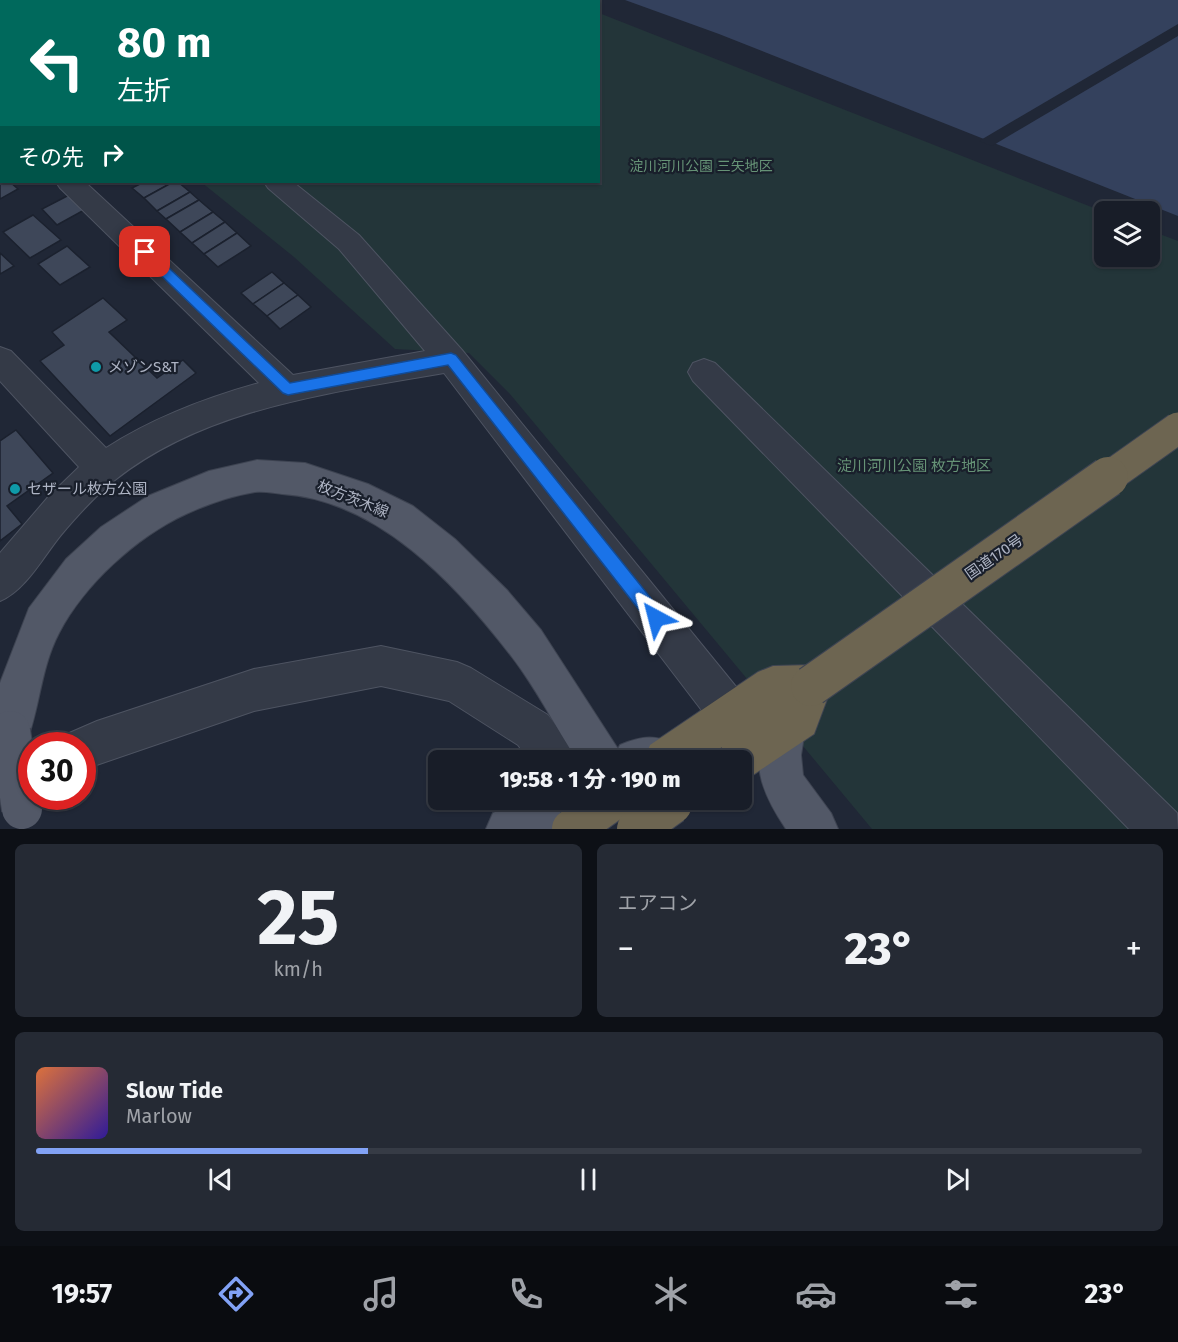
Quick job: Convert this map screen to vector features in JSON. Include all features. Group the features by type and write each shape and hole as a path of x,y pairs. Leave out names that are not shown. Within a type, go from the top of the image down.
{"highway":[{"name":"国道170号","path":"748,750 792,705 1178,428"},
{"name":"国道170号","path":"661,750 731,714 792,705"},
{"path":"637,829 665,811"}],"main road":[{"name":"枚方茨木線","path":"18,783 10,731 20,684 43,622 78,572 114,539 160,508 208,487 258,476 304,479 355,496 400,518 442,552 493,604 527,644 631,750"},
{"path":"792,705 779,757 782,778 803,815 815,829"},
{"path":"508,829 545,810"}],"street":[{"path":"70,183 288,389"},
{"path":"278,183 349,242 451,359 731,714"},
{"path":"0,582 60,510 103,469 155,435 216,409 288,389 451,359"},
{"path":"0,360 103,469"},
{"path":"704,372 1161,829"},
{"path":"96,742 254,690 381,666 457,682 533,730 544,750"},
{"path":"582,810 603,829"}],"green space":[{"name":"淀川河川公園 枚方地区","path":"600,13 1094,208 1094,267 1160,267 1160,234 1178,241 1178,829 872,829 510,394 469,353 395,349 294,257 202,183 600,183"}],"water":[{"path":"625,0 1178,0 1178,216 1160,209 1160,201 1140,201 719,34"}],"pier":[{"path":"1178,24 1178,36 992,146 979,141"}],"building":[{"path":"0,183 11,183 18,189 0,199"},
{"path":"142,183 171,183 144,198 132,188"},
{"path":"171,183 179,183 190,192 157,211 144,198"},
{"path":"190,192 199,200 166,219 157,211"},
{"path":"71,194 86,209 57,225 42,209"},
{"path":"199,200 213,212 180,232 166,219"},
{"path":"213,212 225,222 192,243 180,232"},
{"path":"33,215 61,240 30,258 3,232"},
{"path":"225,222 237,233 204,254 192,243"},
{"path":"237,233 251,246 218,267 204,254"},
{"path":"67,246 90,267 60,285 38,264"},
{"path":"0,253 14,266 0,274"},
{"path":"272,272 284,283 253,304 241,293"},
{"path":"284,283 298,295 267,316 253,304"},
{"path":"298,295 311,307 280,329 267,316"},
{"name":"メゾンS&T","path":"103,298 127,320 109,332 157,378 183,360 196,373 110,436 40,361 64,345 52,332"},
{"name":"セザール枚方公園","path":"16,430 53,473 7,506 22,524 0,541 0,441"}],"place":[{"name":"メゾンS&T","path":"96,367"},
{"name":"セザール枚方公園","path":"15,489"}],"route":[{"path":"145,252 288,389 451,359 656,618"}],"park label":[{"name":"淀川河川公園 三矢地区","path":"701,166"}]}
